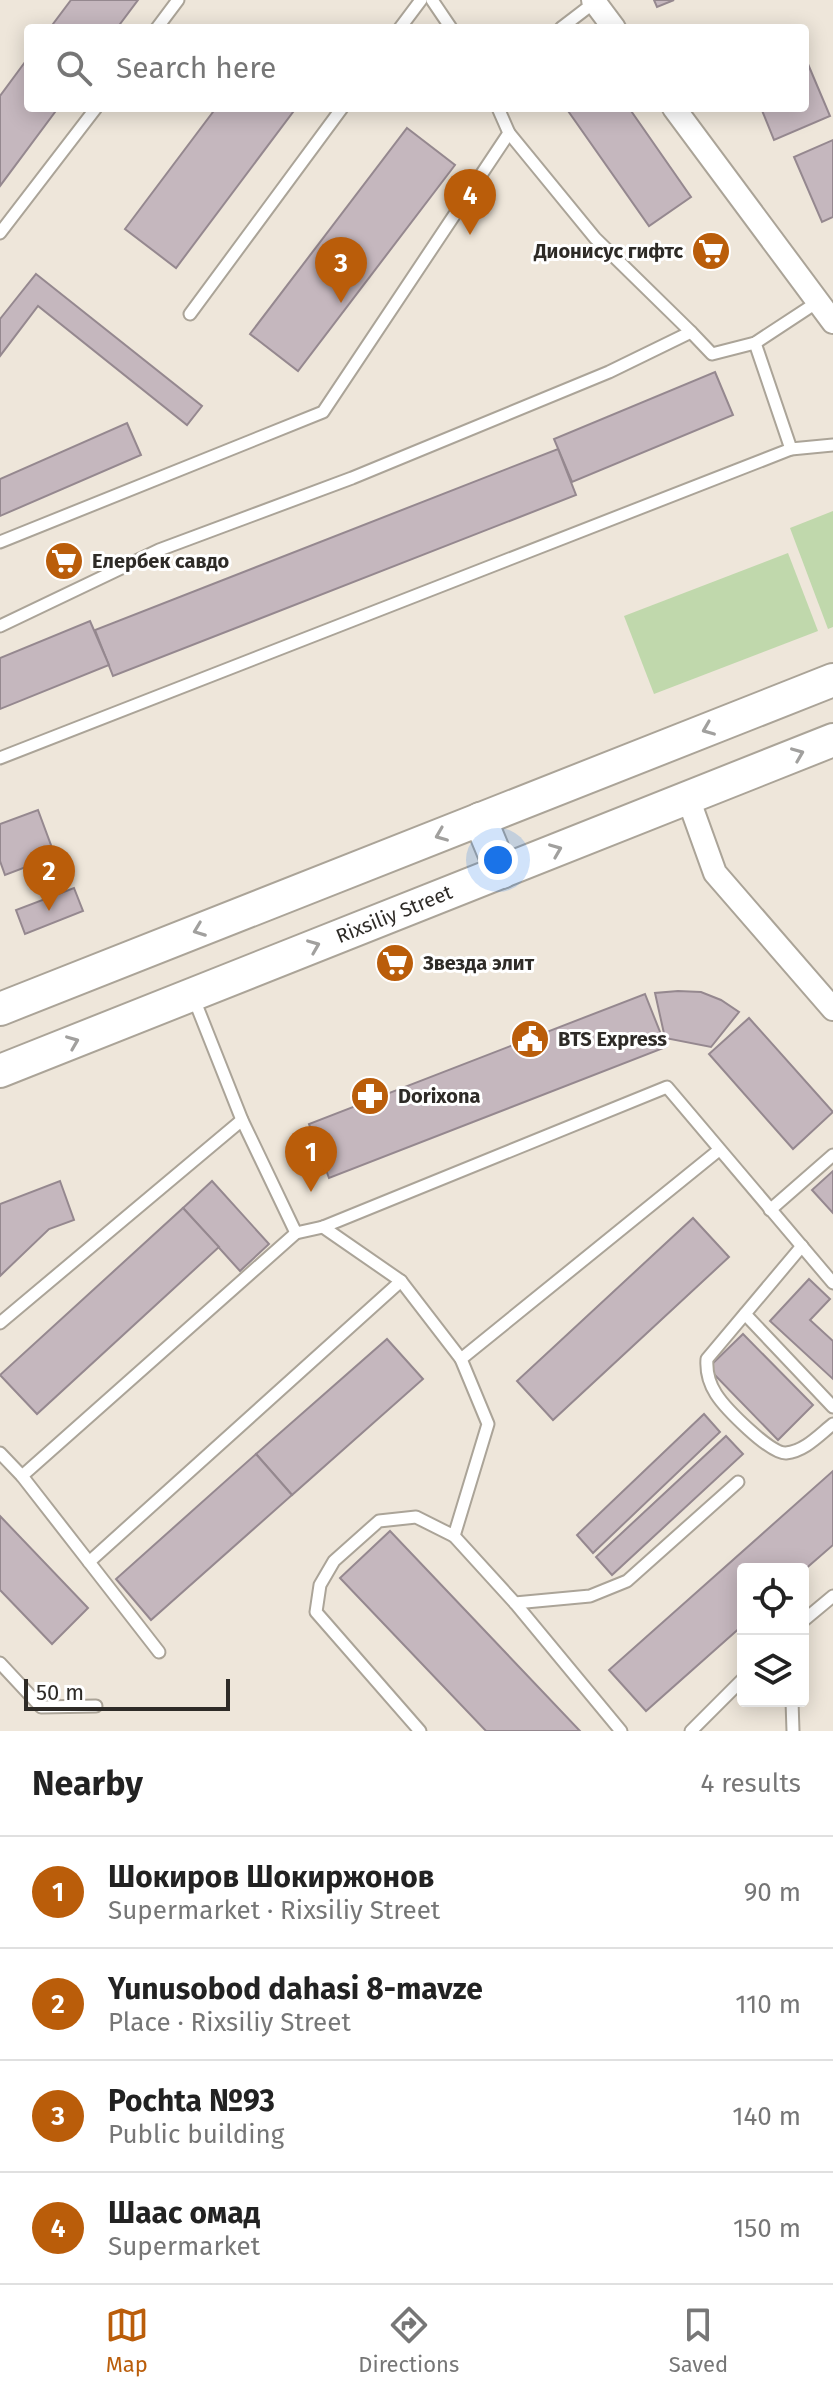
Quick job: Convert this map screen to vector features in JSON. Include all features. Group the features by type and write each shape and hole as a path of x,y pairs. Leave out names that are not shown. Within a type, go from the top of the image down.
{"main road":[{"path":"0,1009 833,680"},
{"name":"Rixsiliy Street","path":"0,1071 833,740"},
{"path":"480,819 502,872"}],"street":[{"path":"594,1 611,24"},
{"path":"677,112 833,322"},
{"path":"688,798 715,873 833,1009"}],"lane":[{"path":"160,24 178,0"},
{"path":"403,24 421,0"},
{"path":"432,0 448,24"},
{"path":"566,24 594,1"},
{"path":"0,233 93,112"},
{"path":"190,314 339,112"},
{"path":"500,112 509,133 595,238 712,354 755,343 819,301"},
{"path":"0,542 323,412 509,133"},
{"path":"0,626 159,550 352,478 609,372 691,332"},
{"path":"755,343 791,449"},
{"path":"0,758 791,449 833,445"},
{"path":"192,994 242,1120 296,1233"},
{"path":"22,1476 296,1233 323,1227 667,1087 833,1283"},
{"path":"0,1323 242,1120"},
{"path":"461,1359 719,1150"},
{"path":"770,1210 833,1155"},
{"path":"323,1227 401,1281 461,1359 488,1424 454,1536"},
{"path":"802,1246 707,1359 706,1373 717,1396 770,1448 783,1453 803,1448 833,1424"},
{"path":"89,1562 401,1281"},
{"path":"745,1314 833,1407"},
{"path":"0,1453 22,1476 159,1652"},
{"path":"515,1603 590,1596 627,1581 738,1482"},
{"path":"420,1731 316,1612 320,1585 334,1561 379,1521 416,1517 454,1536 515,1603 621,1731"},
{"path":"809,1616 833,1596"},
{"path":"0,1663 41,1707 96,1706"},
{"path":"691,1731 737,1685"},
{"path":"792,1707 793,1731"}],"green space":[{"path":"833,511 833,627 828,629 790,528"},
{"path":"788,553 818,631 654,694 624,616"}],"building":[{"path":"71,0 138,0 120,24 53,24"},
{"path":"654,0 674,0 657,7"},
{"path":"24,63 24,112 55,112 0,186 0,96"},
{"path":"809,66 830,116 774,140 763,112 809,112"},
{"path":"213,112 293,112 176,268 125,229"},
{"path":"569,112 632,112 691,197 649,226"},
{"path":"407,128 455,165 298,371 250,334"},
{"path":"833,140 833,217 822,222 794,157"},
{"path":"36,274 202,406 187,425 38,306 0,356 0,319"},
{"path":"715,372 733,415 572,482 554,439"},
{"path":"127,423 141,455 0,516 0,479"},
{"path":"558,449 576,495 113,676 95,630"},
{"path":"90,621 109,665 0,709 0,658"},
{"path":"38,810 55,856 5,875 0,861 0,824"},
{"path":"74,888 83,911 25,934 16,910"},
{"path":"701,992 739,1012 711,1047 665,1038 655,993"},
{"path":"645,994 666,1047 329,1178 309,1124"},
{"path":"749,1018 833,1112 793,1149 709,1054"},
{"path":"833,1171 833,1213 812,1190"},
{"path":"60,1181 74,1220 49,1229 0,1276 0,1204"},
{"path":"212,1181 269,1244 240,1271 183,1208"},
{"path":"183,1208 219,1247 37,1414 0,1375"},
{"path":"693,1218 729,1257 553,1420 517,1381"},
{"path":"809,1279 830,1299 810,1320 833,1341 833,1379 770,1321"},
{"path":"743,1334 813,1405 778,1440 708,1368"},
{"path":"387,1339 423,1379 292,1495 256,1454"},
{"path":"704,1414 720,1432 593,1553 577,1535"},
{"path":"726,1436 743,1454 612,1575 596,1557"},
{"path":"256,1454 292,1495 151,1620 116,1579"},
{"path":"833,1471 833,1545 809,1566 809,1563 737,1563 737,1630 646,1711 609,1670"},
{"path":"0,1516 88,1608 52,1644 0,1590"},
{"path":"390,1531 580,1731 486,1731 340,1578"}],"place":[{"name":"Шаас омад","path":"470,235"},
{"name":"Дионисус гифтс","path":"711,251"},
{"name":"Pochta №93","path":"341,303"},
{"name":"Елербек савдо","path":"64,561"},
{"name":"Yunusobod dahasi 8-mavze","path":"49,911"},
{"name":"Звезда элит","path":"395,963"},
{"name":"BTS Express","path":"530,1039"},
{"name":"Dorixona","path":"370,1096"},
{"name":"Шокиров Шокиржонов","path":"311,1192"}]}
